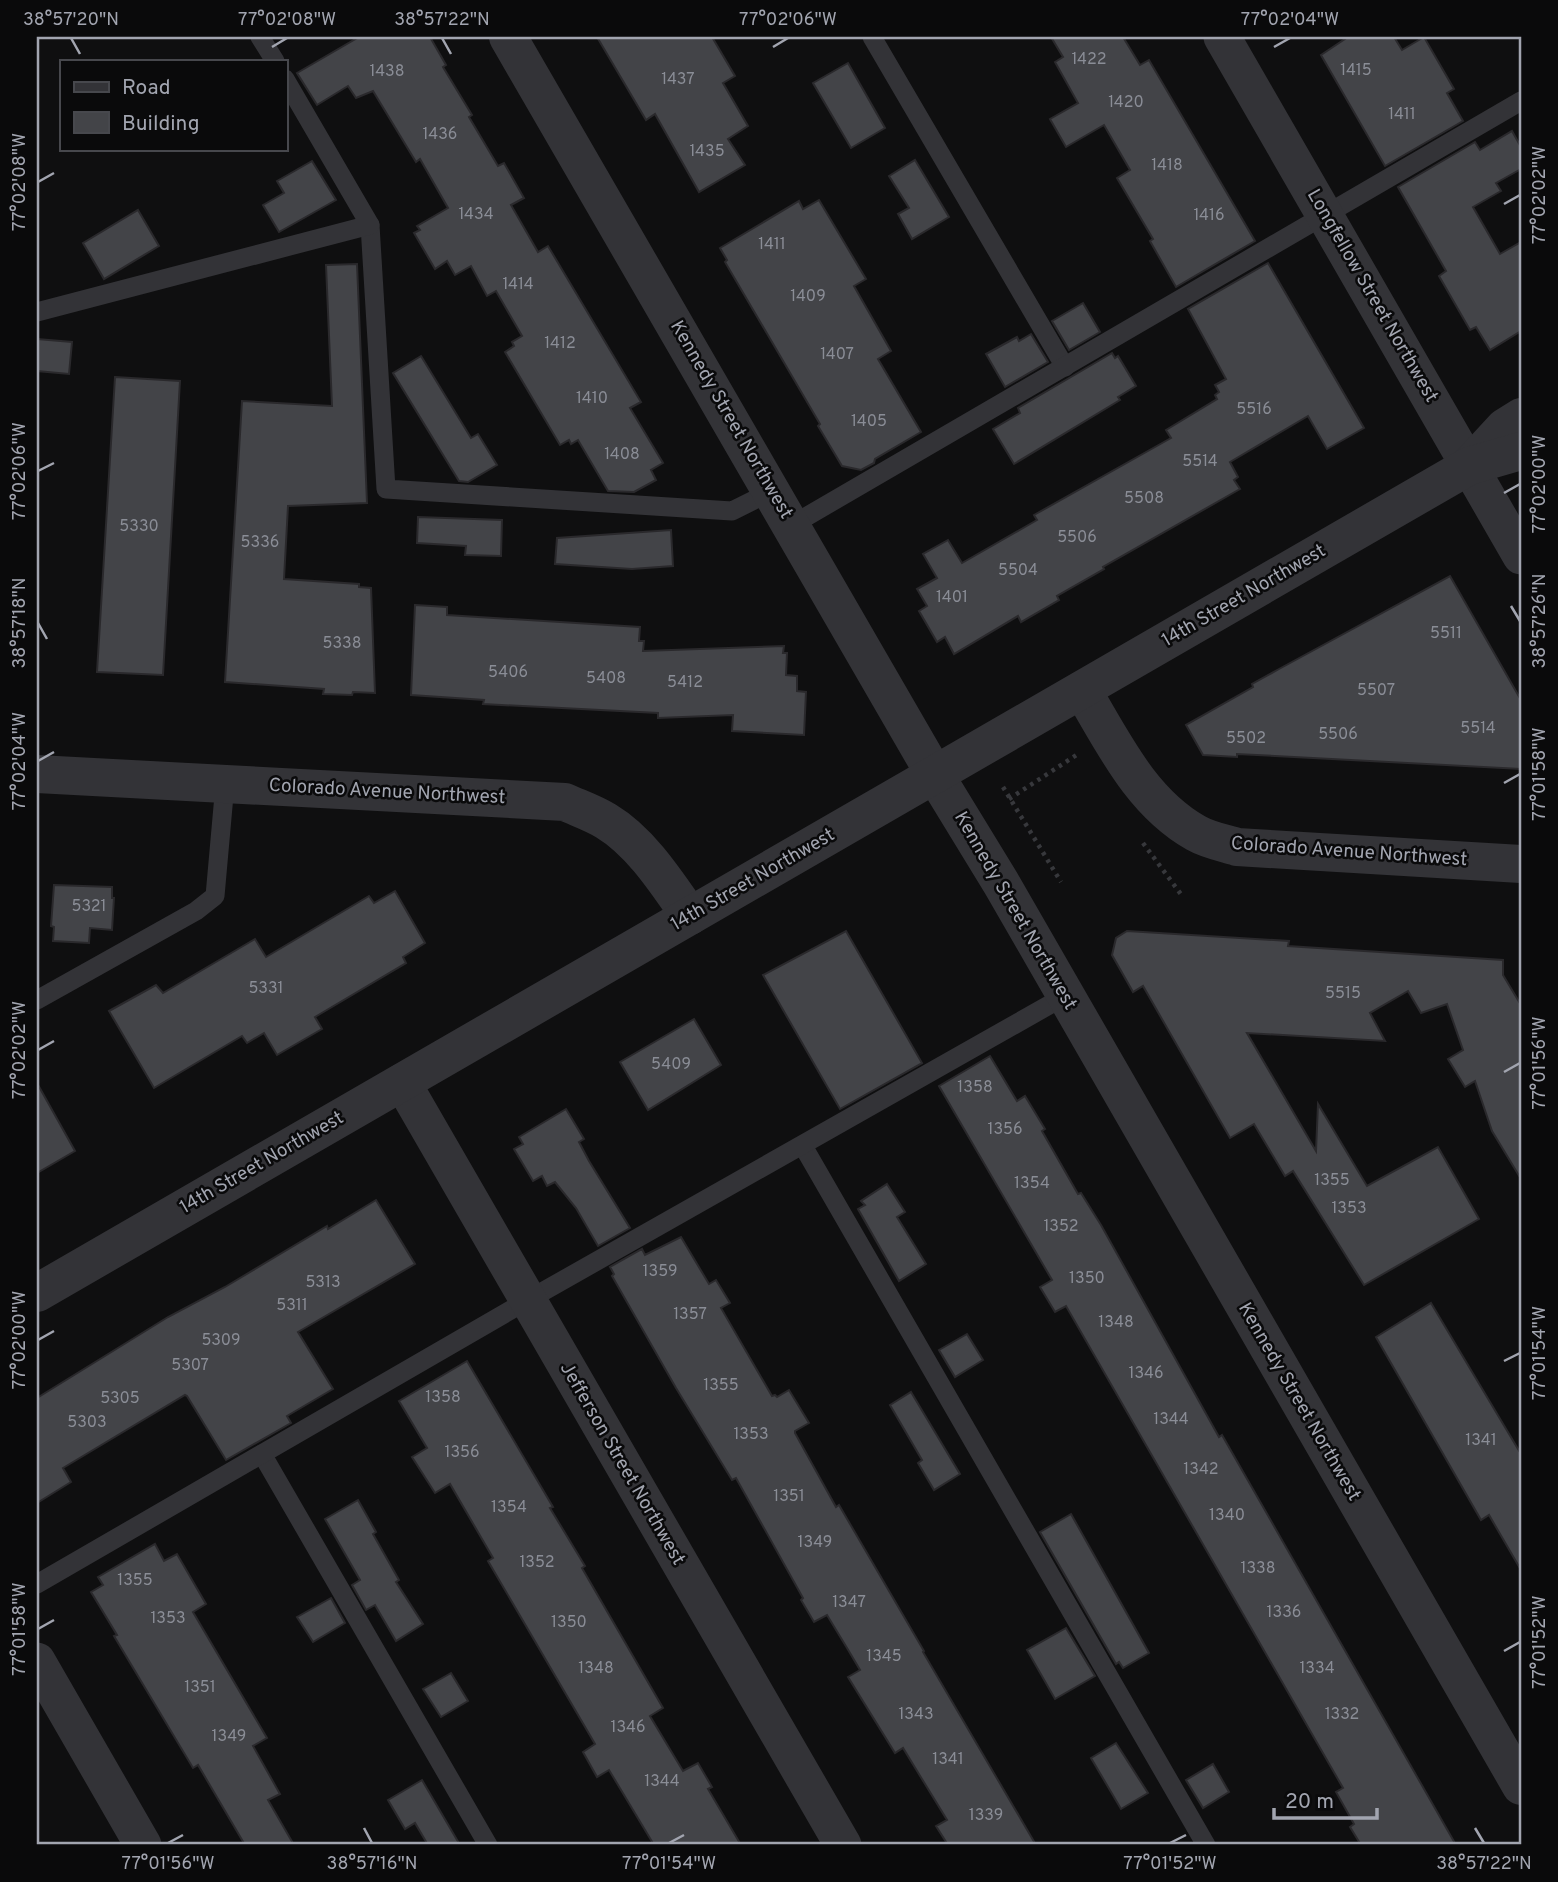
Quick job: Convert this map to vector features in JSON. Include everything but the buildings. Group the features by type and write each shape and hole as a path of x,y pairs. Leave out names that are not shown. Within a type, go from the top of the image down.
{"street":[{"name":"Kennedy Street Northwest","path":"508,37 935,775 1001,883 1521,1786"},
{"name":"Longfellow Street Northwest","path":"1222,37 1521,556"},
{"name":"14th Street Northwest","path":"1469,466 1505,427 1521,417"},
{"name":"14th Street Northwest","path":"37,1293 1469,466 1521,451"},
{"name":"Colorado Avenue Northwest","path":"1082,690 1146,793 1166,812 1197,834 1237,847 1521,864"},
{"name":"Colorado Avenue Northwest","path":"37,774 565,802 607,821 643,853 690,916"},
{"name":"Jefferson Street Northwest","path":"402,1082 843,1845"},
{"path":"37,1661 143,1845"}],"lane":[{"path":"260,37 274,60"},
{"path":"872,37 1065,367"},
{"path":"287,82 370,225 386,489 732,511 772,491"},
{"path":"792,525 1521,101"},
{"path":"37,312 370,225"},
{"path":"37,1000 196,911 215,896 225,784"},
{"path":"37,1584 528,1300 1065,996"},
{"path":"803,1146 1206,1845"},
{"path":"262,1454 488,1845"}],"path":[{"path":"1009,799 1088,748"},
{"path":"1003,787 1061,882"}]}
